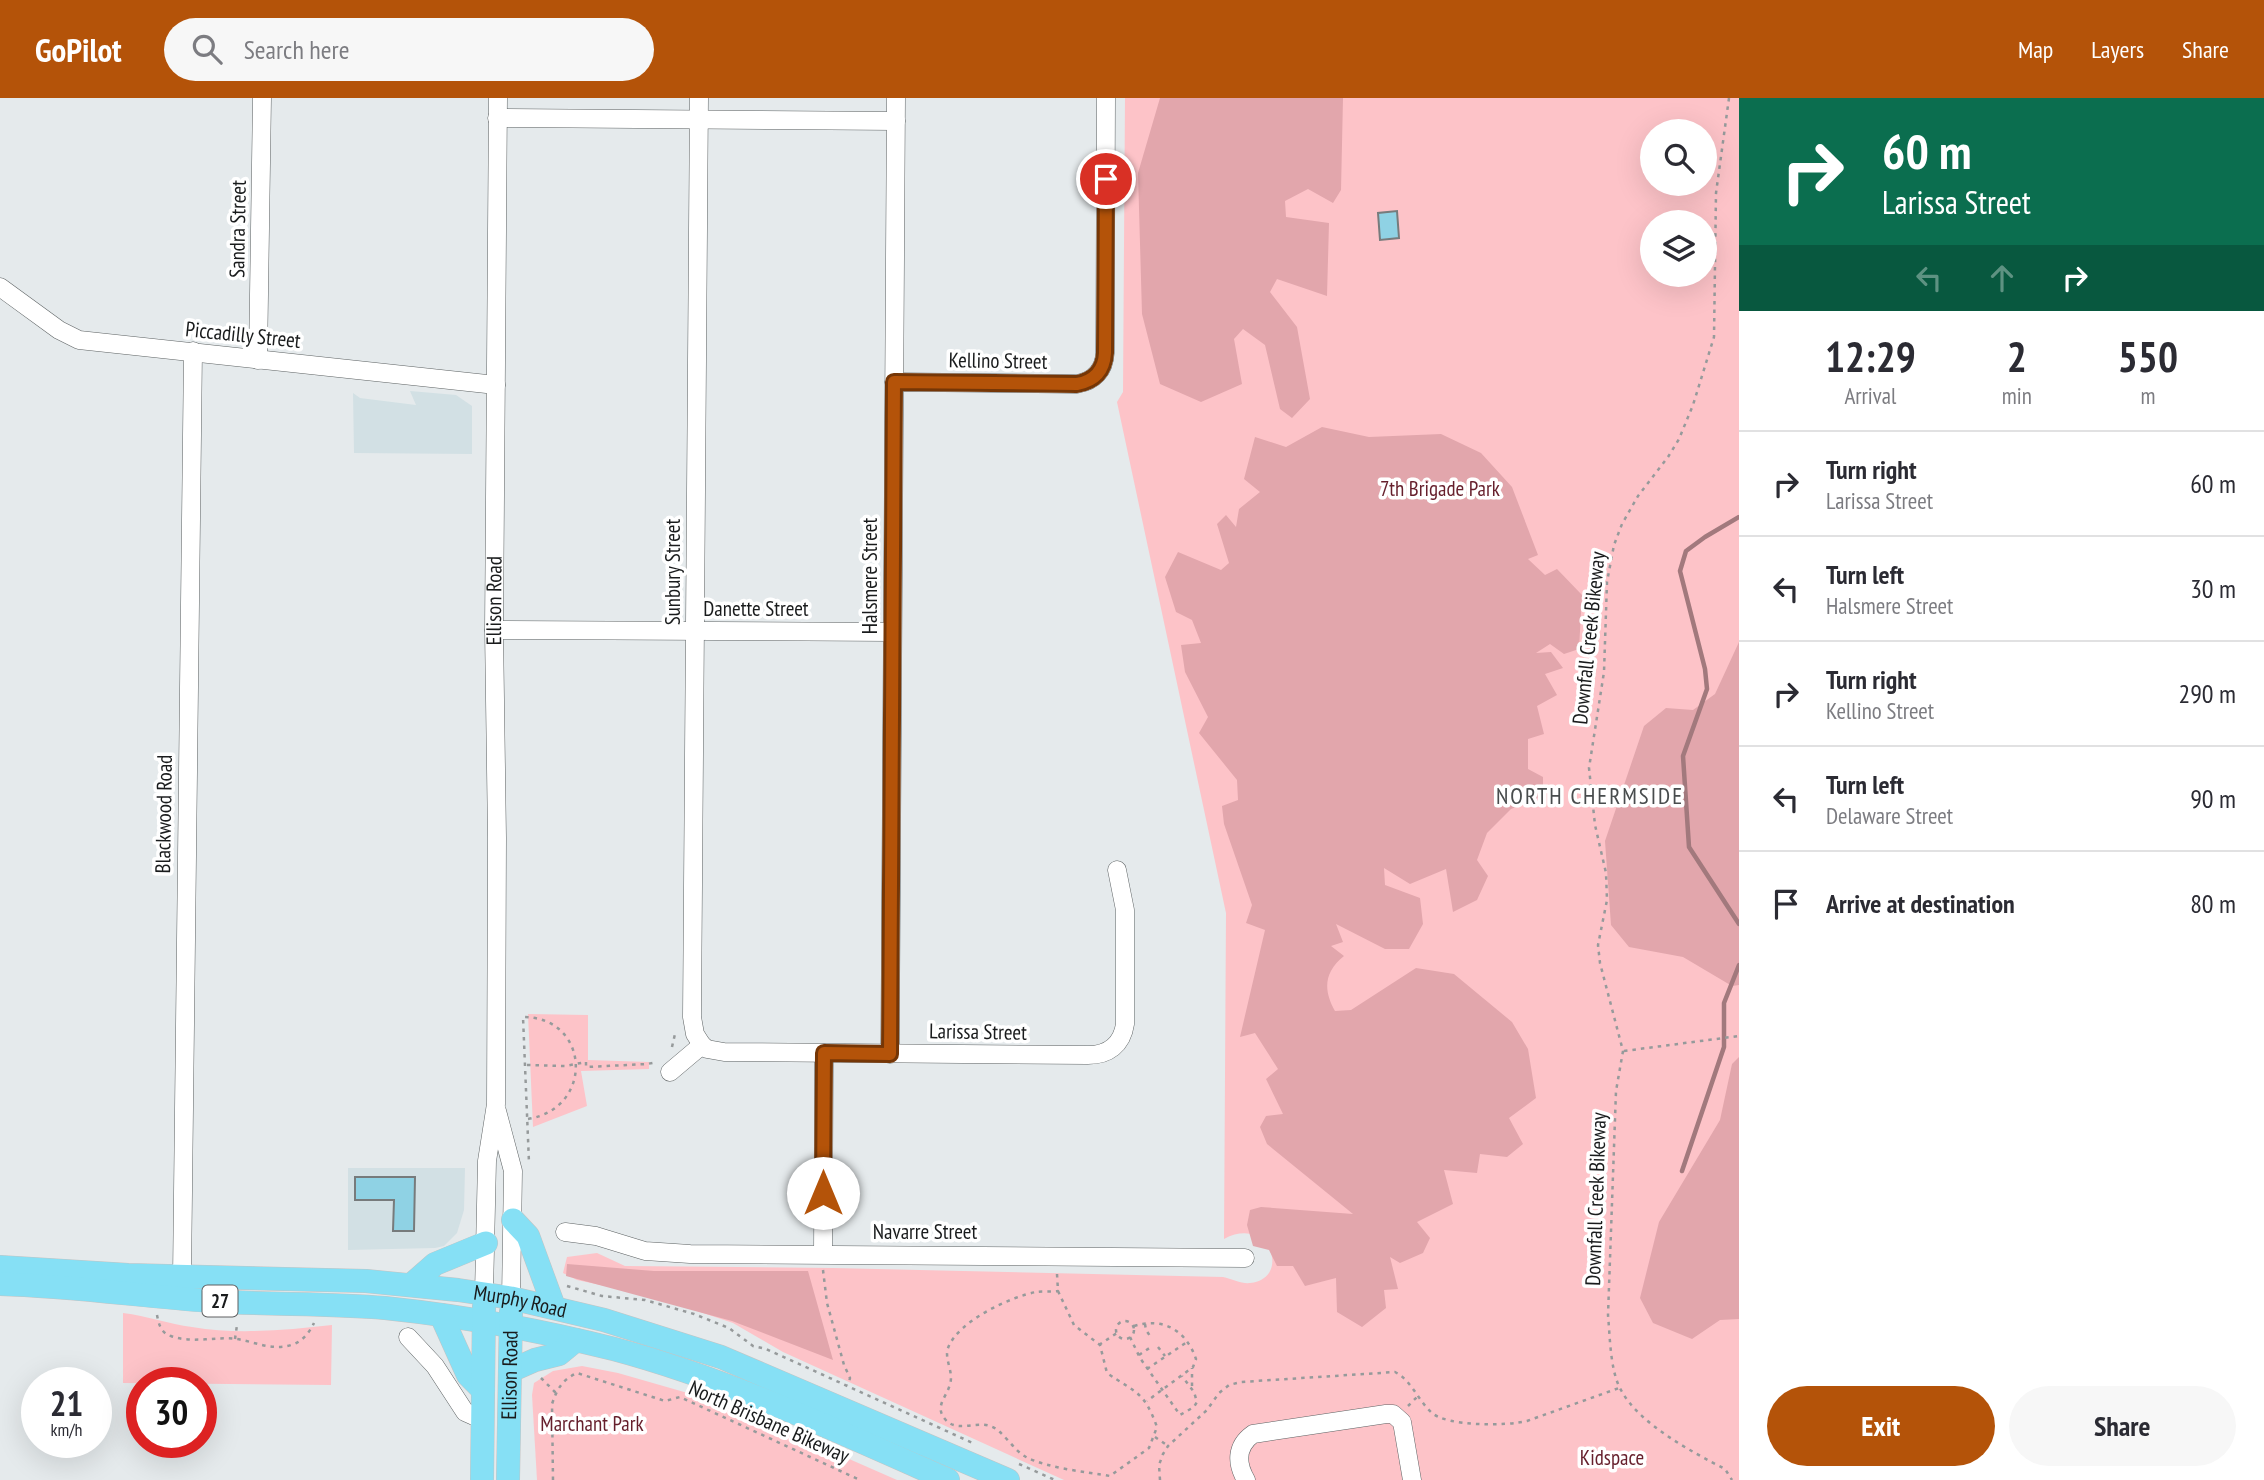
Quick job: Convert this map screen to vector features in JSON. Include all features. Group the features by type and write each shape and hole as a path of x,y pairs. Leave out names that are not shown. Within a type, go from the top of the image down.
{"main road":[{"path":"513,1220 528,1236 554,1307"},
{"path":"411,1284 435,1264 486,1243"},
{"name":"Murphy Road","path":"0,1267 411,1284 511,1298 669,1339 1014,1472"},
{"name":"Murphy Road","path":"0,1284 212,1301 349,1306 441,1315 510,1326 629,1354 714,1381 948,1480"},
{"name":"Ellison Road","path":"482,1480 484,1293"},
{"name":"Ellison Road","path":"508,1480 511,1298"},
{"path":"441,1315 468,1375 483,1390"},
{"path":"510,1371 535,1360 559,1354 576,1340"}],"street":[{"name":"Sandra Street","path":"258,360 262,98"},
{"name":"Ellison Road","path":"484,1293 487,1161 496,1104 497,838 494,630 498,98"},
{"name":"Sunbury Street","path":"699,98 692,1017 695,1034 702,1045"},
{"name":"Halsmere Street","path":"890,1054 896,98"},
{"name":"Kellino Street","path":"894,382 1077,384 1086,383 1098,374 1105,353 1107,98"},
{"path":"497,118 896,121"},
{"name":"Piccadilly Street","path":"0,287 60,330 79,340 496,385"},
{"name":"Blackwood Road","path":"182,1276 192,351"},
{"name":"Danette Street","path":"494,630 892,632"},
{"name":"Larissa Street","path":"702,1045 707,1049 724,1052 1099,1055 1115,1047 1121,1040 1125,1024 1125,910 1117,870"},
{"path":"664,1067 702,1045"},
{"path":"823,1254 824,1053"},
{"name":"Ellison Road","path":"496,1104 513,1171 511,1298"},
{"name":"Navarre Street","path":"565,1232 596,1236 645,1251 666,1253 1245,1258"},
{"name":"Ellison Road","path":"408,1337 435,1366 465,1412 483,1420"},
{"path":"1246,1480 1239,1466 1239,1451 1253,1434 1386,1413 1393,1414 1402,1422 1412,1480"}],"path":[{"name":"Downfall Creek Bikeway","path":"1729,98 1716,193 1714,337 1679,439 1638,496 1614,545 1607,582 1604,672 1589,768 1595,825 1606,873 1607,900 1598,944 1600,963 1623,1051 1616,1091 1608,1315 1610,1346 1619,1388 1628,1401 1650,1423 1725,1469 1732,1480"},
{"path":"528,1119 545,1115 558,1107 569,1094 576,1078 577,1063 571,1044 561,1031 547,1022 523,1017 527,1065 565,1066 577,1063 586,1062 586,1067 664,1067"},
{"path":"665,1054 674,1044 675,1034"},
{"path":"1623,1051 1739,1036"},
{"path":"823,1254 824,1288 840,1354 850,1378 848,1385"},
{"path":"1057,1267 1058,1292 1074,1325 1100,1345 1107,1373 1133,1388 1146,1402 1157,1427 1149,1448 1110,1476 1027,1457 1003,1438 997,1429 987,1424 957,1427 946,1420 940,1410 951,1383 946,1351 951,1340 966,1325 981,1314 1010,1301 1036,1292 1058,1292"},
{"path":"559,1284 603,1296 645,1300 694,1314 729,1328 753,1346 766,1349 984,1447"},
{"path":"156,1312 159,1326 169,1336 235,1339 271,1347 291,1345 302,1340 314,1323"},
{"path":"1117,1333 1121,1322 1129,1322 1134,1326 1172,1326 1196,1359 1192,1368 1192,1389"},
{"path":"1145,1324 1152,1339"},
{"path":"235,1339 237,1325"},
{"path":"1117,1333 1123,1338 1130,1337 1134,1326"},
{"path":"1100,1345 1117,1333"},
{"path":"1130,1337 1147,1369 1180,1415 1195,1407 1197,1402 1192,1389 1182,1376"},
{"path":"1147,1369 1186,1342"},
{"path":"1139,1356 1151,1347"},
{"path":"1158,1347 1165,1356"},
{"path":"1146,1402 1192,1368"},
{"name":"North Brisbane Bikeway","path":"552,1480 552,1404 555,1393 565,1379 577,1374 665,1401 680,1396 860,1480"},
{"path":"1155,1437 1168,1446"},
{"path":"1014,1472 1055,1480"}],"shaded area":[{"path":"410,391 456,395 472,406 472,454 354,453 353,393 360,398 416,405"},
{"path":"348,1168 465,1168 464,1210 457,1233 444,1246 435,1248 348,1250"}],"green space":[{"name":"7th Brigade Park","path":"1125,98 1739,98 1739,1480 1064,1480 783,1352 733,1323 652,1296 577,1280 563,1273 567,1257 597,1253 625,1266 1223,1277 1247,1283 1263,1279 1270,1271 1270,1250 1264,1241 1253,1235 1240,1234 1224,1239 1226,913 1117,402 1123,392"},
{"path":"1160,98 1343,98 1341,190 1333,203 1308,189 1285,201 1286,217 1329,223 1327,296 1277,279 1270,292 1297,327 1310,399 1292,418 1280,409 1265,345 1243,329 1234,339 1242,384 1201,402 1160,384 1142,314 1138,173"},
{"path":"1322,427 1369,437 1441,434 1481,453 1512,487 1538,555 1528,559 1545,575 1557,569 1582,595 1579,649 1564,654 1550,644 1536,653 1551,652 1563,668 1545,674 1557,695 1537,706 1544,734 1528,739 1528,769 1543,777 1543,796 1511,809 1487,833 1477,860 1488,876 1477,900 1453,912 1446,869 1410,884 1384,868 1385,885 1420,898 1423,924 1409,949 1385,949 1336,924 1343,942 1331,946 1344,956 1329,975 1327,989 1335,1011 1351,1010 1416,968 1454,974 1512,1022 1528,1049 1536,1098 1509,1118 1523,1144 1507,1157 1480,1154 1477,1173 1444,1170 1453,1204 1417,1222 1430,1238 1423,1253 1400,1263 1390,1257 1398,1289 1384,1290 1386,1308 1362,1327 1337,1312 1336,1278 1305,1286 1293,1266 1277,1266 1269,1250 1253,1246 1247,1225 1250,1210 1261,1207 1353,1214 1267,1144 1260,1127 1266,1116 1283,1114 1266,1079 1278,1069 1255,1033 1240,1037 1265,930 1246,923 1252,905 1224,824 1222,806 1238,800 1237,780 1199,733 1208,717 1185,672 1181,645 1201,643 1192,620 1176,612 1165,577 1178,552 1221,570 1229,563 1217,524 1226,515 1236,527 1239,509 1260,492 1244,479 1255,437 1286,447"},
{"path":"1739,642 1739,985 1732,986 1683,957 1629,947 1611,925 1605,841 1644,726 1666,708 1693,710 1715,694"},
{"path":"528,1014 588,1015 588,1060 649,1062 649,1069 581,1071 587,1106 533,1127"},
{"path":"1739,1057 1739,1319 1720,1320 1692,1339 1653,1323 1640,1298 1659,1222 1720,1120 1732,1064"},
{"path":"567,1264 654,1271 808,1271 833,1360 732,1321 566,1276"},
{"path":"123,1313 183,1326 227,1331 332,1325 331,1385 217,1384 217,1367 126,1367 126,1383 123,1383"},
{"name":"Marchant Park","path":"582,1366 618,1373 719,1402 897,1480 537,1480 532,1395 534,1383 553,1371"}],"building":[{"path":"1397,211 1399,238 1380,240 1378,213"},
{"path":"355,1177 415,1177 414,1231 393,1231 394,1200 355,1200"}],"waterway":[{"path":"1739,517 1686,551 1680,571 1705,669 1707,689 1683,756 1689,847 1739,924"},
{"path":"1682,1171 1724,1047 1724,1003 1739,965"}],"district":[{"name":"NORTH CHERMSIDE","path":"1590,796"}],"route":[{"path":"823,1193 824,1053 890,1054 894,382 1077,384 1086,383 1098,374 1105,353 1106,179"}],"park label":[{"name":"Kidspace","path":"1612,1458"}]}
